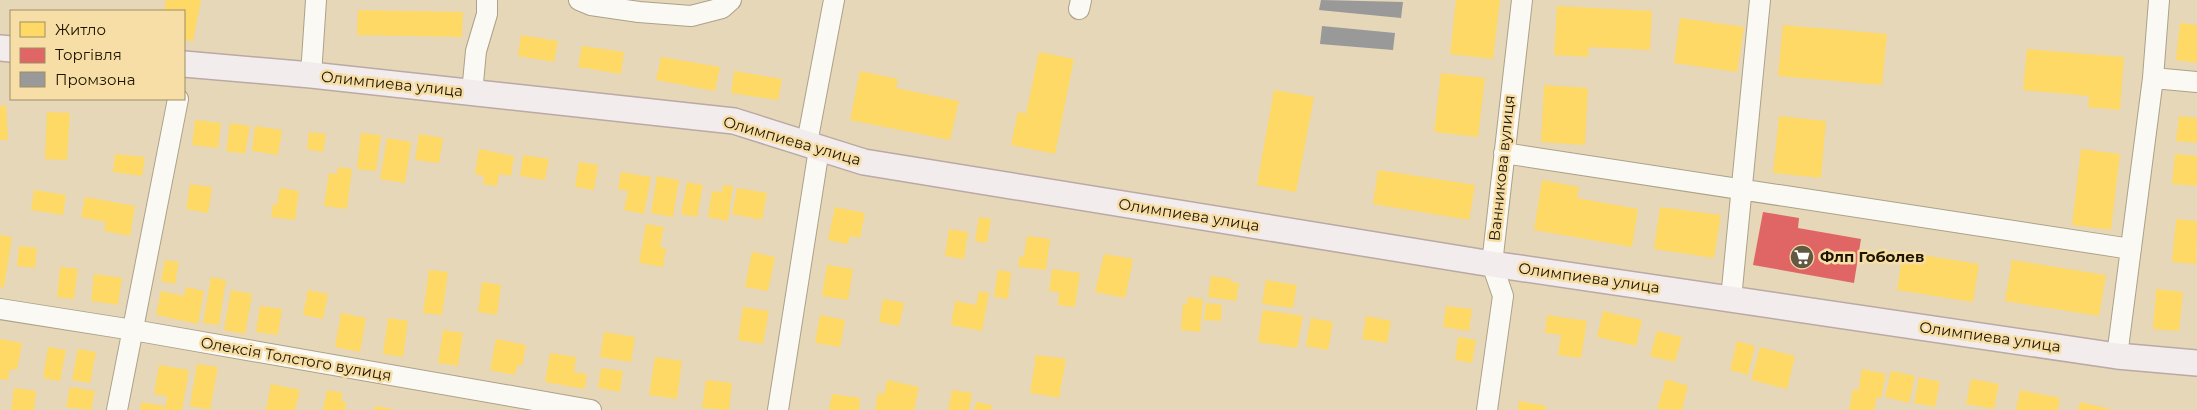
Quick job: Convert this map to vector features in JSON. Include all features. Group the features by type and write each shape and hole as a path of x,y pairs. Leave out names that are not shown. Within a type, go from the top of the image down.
{"main road":[{"name":"Олимпиева улица","path":"185,66 312,75 734,121 864,162 1492,264 2117,356 2197,364"}],"street":[{"path":"312,75 316,0"},
{"path":"472,93 476,51 487,14 488,0"},
{"path":"579,0 591,5 639,12 691,16 722,8 731,0"},
{"path":"778,410 834,0"},
{"name":"Ванникова вулиця","path":"1492,264 1522,0"},
{"path":"1731,299 1760,0"},
{"path":"2117,356 2153,78 2159,0"},
{"path":"2153,78 2197,82"},
{"path":"117,410 178,100"},
{"path":"1504,153 2131,249"},
{"path":"1486,410 1503,296 1492,264"},
{"name":"Олексія Толстого вулиця","path":"0,309 133,330 591,410"}],"building: Житло":[{"path":"166,0 201,0 193,41 185,40 185,10 164,10"},
{"path":"1456,0 1500,0 1493,59 1450,54"},
{"path":"1557,6 1652,11 1650,50 1589,47 1588,57 1554,55"},
{"path":"358,10 463,12 462,37 357,35"},
{"path":"1680,18 1744,27 1737,72 1674,63"},
{"path":"2180,23 2197,25 2197,63 2176,60"},
{"path":"1783,25 1887,34 1882,85 1778,76"},
{"path":"521,35 558,41 554,62 518,56"},
{"path":"582,46 624,52 621,74 578,67"},
{"path":"2027,49 2124,57 2120,110 2088,107 2089,96 2023,90"},
{"path":"1039,52 1074,59 1055,154 1011,145 1018,112 1026,114"},
{"path":"661,57 720,67 715,91 656,80"},
{"path":"734,71 782,79 778,100 731,93"},
{"path":"860,71 898,79 896,88 959,101 950,140 850,120"},
{"path":"1441,73 1485,78 1478,137 1434,132"},
{"path":"1544,85 1588,88 1585,145 1541,142"},
{"path":"1274,90 1314,97 1296,192 1257,185"},
{"path":"6,105 8,140 0,140 0,106"},
{"path":"47,112 70,113 67,160 45,159"},
{"path":"1779,116 1826,121 1821,178 1773,173"},
{"path":"2179,116 2197,118 2197,143 2176,141"},
{"path":"195,120 221,123 218,148 192,145"},
{"path":"230,123 250,126 245,154 226,151"},
{"path":"255,126 282,130 278,155 252,151"},
{"path":"309,132 326,134 323,152 307,149"},
{"path":"361,133 381,135 376,171 357,169"},
{"path":"419,134 443,138 439,163 415,160"},
{"path":"387,138 411,142 405,183 380,179"},
{"path":"479,149 514,156 511,176 499,174 497,186 483,184 484,176 475,174"},
{"path":"2081,149 2120,154 2111,230 2072,225"},
{"path":"115,154 145,157 142,176 113,172"},
{"path":"2175,154 2197,156 2197,186 2172,184"},
{"path":"523,155 549,159 545,180 520,176"},
{"path":"579,162 598,165 594,190 575,187"},
{"path":"338,167 352,169 347,209 324,206 329,173 337,174"},
{"path":"1378,170 1475,185 1469,220 1373,204"},
{"path":"621,172 651,177 644,214 624,210 628,191 618,189"},
{"path":"657,176 679,180 673,217 651,213"},
{"path":"1542,180 1579,187 1577,198 1638,209 1632,247 1534,230"},
{"path":"687,182 703,185 697,217 681,214"},
{"path":"190,184 212,187 208,213 186,209"},
{"path":"723,185 733,186 728,221 708,217 712,191 722,192"},
{"path":"280,188 299,191 295,220 271,217 273,204 277,205"},
{"path":"737,188 767,193 762,220 732,214"},
{"path":"34,190 66,195 63,215 31,210"},
{"path":"85,197 135,206 130,236 104,231 106,222 81,217"},
{"path":"835,207 865,213 860,238 850,236 848,244 828,240"},
{"path":"1660,207 1721,215 1714,258 1654,249"},
{"path":"979,217 991,219 987,243 975,241"},
{"path":"2176,219 2197,221 2196,264 2172,262"},
{"path":"646,224 664,227 660,247 666,248 663,267 639,263"},
{"path":"949,229 968,232 964,259 945,256"},
{"path":"0,235 12,237 4,287 0,287"},
{"path":"1027,236 1050,239 1046,270 1018,267 1020,256 1024,257"},
{"path":"19,246 37,248 35,268 17,266"},
{"path":"752,252 775,257 768,291 745,287"},
{"path":"1903,252 1979,264 1973,302 1897,290"},
{"path":"1104,254 1133,259 1125,298 1095,292"},
{"path":"165,260 179,262 175,284 161,281"},
{"path":"2012,260 2106,275 2099,316 2005,301"},
{"path":"827,265 853,269 848,300 822,296"},
{"path":"60,267 78,269 74,299 57,297"},
{"path":"1052,269 1080,273 1075,307 1058,305 1059,292 1049,291"},
{"path":"429,270 448,272 442,315 423,313"},
{"path":"998,270 1011,272 1008,299 994,297"},
{"path":"94,274 122,278 118,305 91,301"},
{"path":"1211,276 1231,279 1231,282 1239,283 1236,301 1208,297"},
{"path":"211,277 226,280 219,325 203,323"},
{"path":"1266,280 1297,285 1293,308 1262,304"},
{"path":"482,282 501,285 497,315 478,312"},
{"path":"186,287 204,291 198,324 156,315 161,291 184,296"},
{"path":"2156,289 2183,292 2179,331 2153,329"},
{"path":"231,290 252,294 245,334 224,330"},
{"path":"308,290 328,294 323,319 303,315"},
{"path":"979,291 989,293 982,331 951,325 955,301 976,305"},
{"path":"1187,297 1203,299 1200,332 1181,330 1183,304 1187,304"},
{"path":"883,299 904,303 899,326 879,322"},
{"path":"1206,303 1222,305 1221,321 1204,320"},
{"path":"260,306 282,309 278,335 256,332"},
{"path":"1446,306 1472,309 1469,331 1443,327"},
{"path":"743,307 769,311 763,344 738,340"},
{"path":"1263,310 1303,316 1297,348 1258,342"},
{"path":"1603,311 1642,320 1636,346 1597,337"},
{"path":"341,313 366,318 360,352 335,347"},
{"path":"820,315 845,320 840,347 815,343"},
{"path":"1547,315 1587,321 1581,358 1558,355 1561,335 1545,333"},
{"path":"1366,316 1391,321 1387,343 1362,339"},
{"path":"388,318 408,321 403,357 383,354"},
{"path":"1311,318 1333,322 1328,350 1306,346"},
{"path":"443,330 463,333 458,366 438,363"},
{"path":"1657,331 1682,337 1675,362 1650,356"},
{"path":"604,332 635,337 631,362 600,357"},
{"path":"1458,337 1476,340 1472,363 1455,360"},
{"path":"0,339 22,343 17,370 10,369 8,380 0,379"},
{"path":"496,339 526,345 522,366 517,365 515,375 490,370"},
{"path":"1737,341 1755,346 1748,375 1730,370"},
{"path":"48,347 66,350 60,381 43,378"},
{"path":"1760,347 1795,356 1787,389 1751,380"},
{"path":"78,349 96,352 90,383 72,380"},
{"path":"550,353 576,357 574,372 587,374 585,389 545,382"},
{"path":"1036,355 1066,359 1059,398 1030,393"},
{"path":"655,357 682,361 677,399 649,395"},
{"path":"197,364 218,367 210,410 190,406"},
{"path":"159,365 189,370 182,410 165,410 167,396 154,394"},
{"path":"601,368 623,371 620,392 598,388"},
{"path":"1862,369 1886,374 1881,398 1877,397 1874,410 1849,410 1853,389 1858,391"},
{"path":"1891,371 1915,376 1909,403 1885,397"},
{"path":"1919,377 1940,382 1935,407 1914,403"},
{"path":"1666,379 1688,386 1682,410 1657,409"},
{"path":"1971,379 1999,384 1994,409 1966,404"},
{"path":"706,380 732,383 729,410 702,408"},
{"path":"887,380 919,387 914,410 875,410 878,393 884,394"},
{"path":"271,384 300,390 295,410 266,410"},
{"path":"70,387 95,391 91,410 66,407"},
{"path":"14,388 36,391 34,410 11,410"},
{"path":"327,390 343,393 341,401 346,402 345,410 323,410"},
{"path":"952,390 972,393 969,410 948,410"},
{"path":"2020,390 2060,398 2058,410 2016,410"},
{"path":"832,394 860,398 859,410 829,410"},
{"path":"1519,401 1546,406 1545,410 1518,410"},
{"path":"142,402 164,406 163,410 140,410"},
{"path":"976,402 992,405 991,410 974,410"},
{"path":"2080,402 2110,409 2110,410 2078,410"},
{"path":"375,406 392,409 392,410 374,410"}],"building: Торгівля":[{"path":"1763,212 1799,218 1798,228 1861,239 1854,283 1753,265"}],"building: Промзона":[{"path":"1321,0 1403,2 1401,18 1319,10"},
{"path":"1322,26 1395,33 1393,50 1320,44"}],"place":[{"name":"Флп Гоболев","path":"1802,257"}]}
